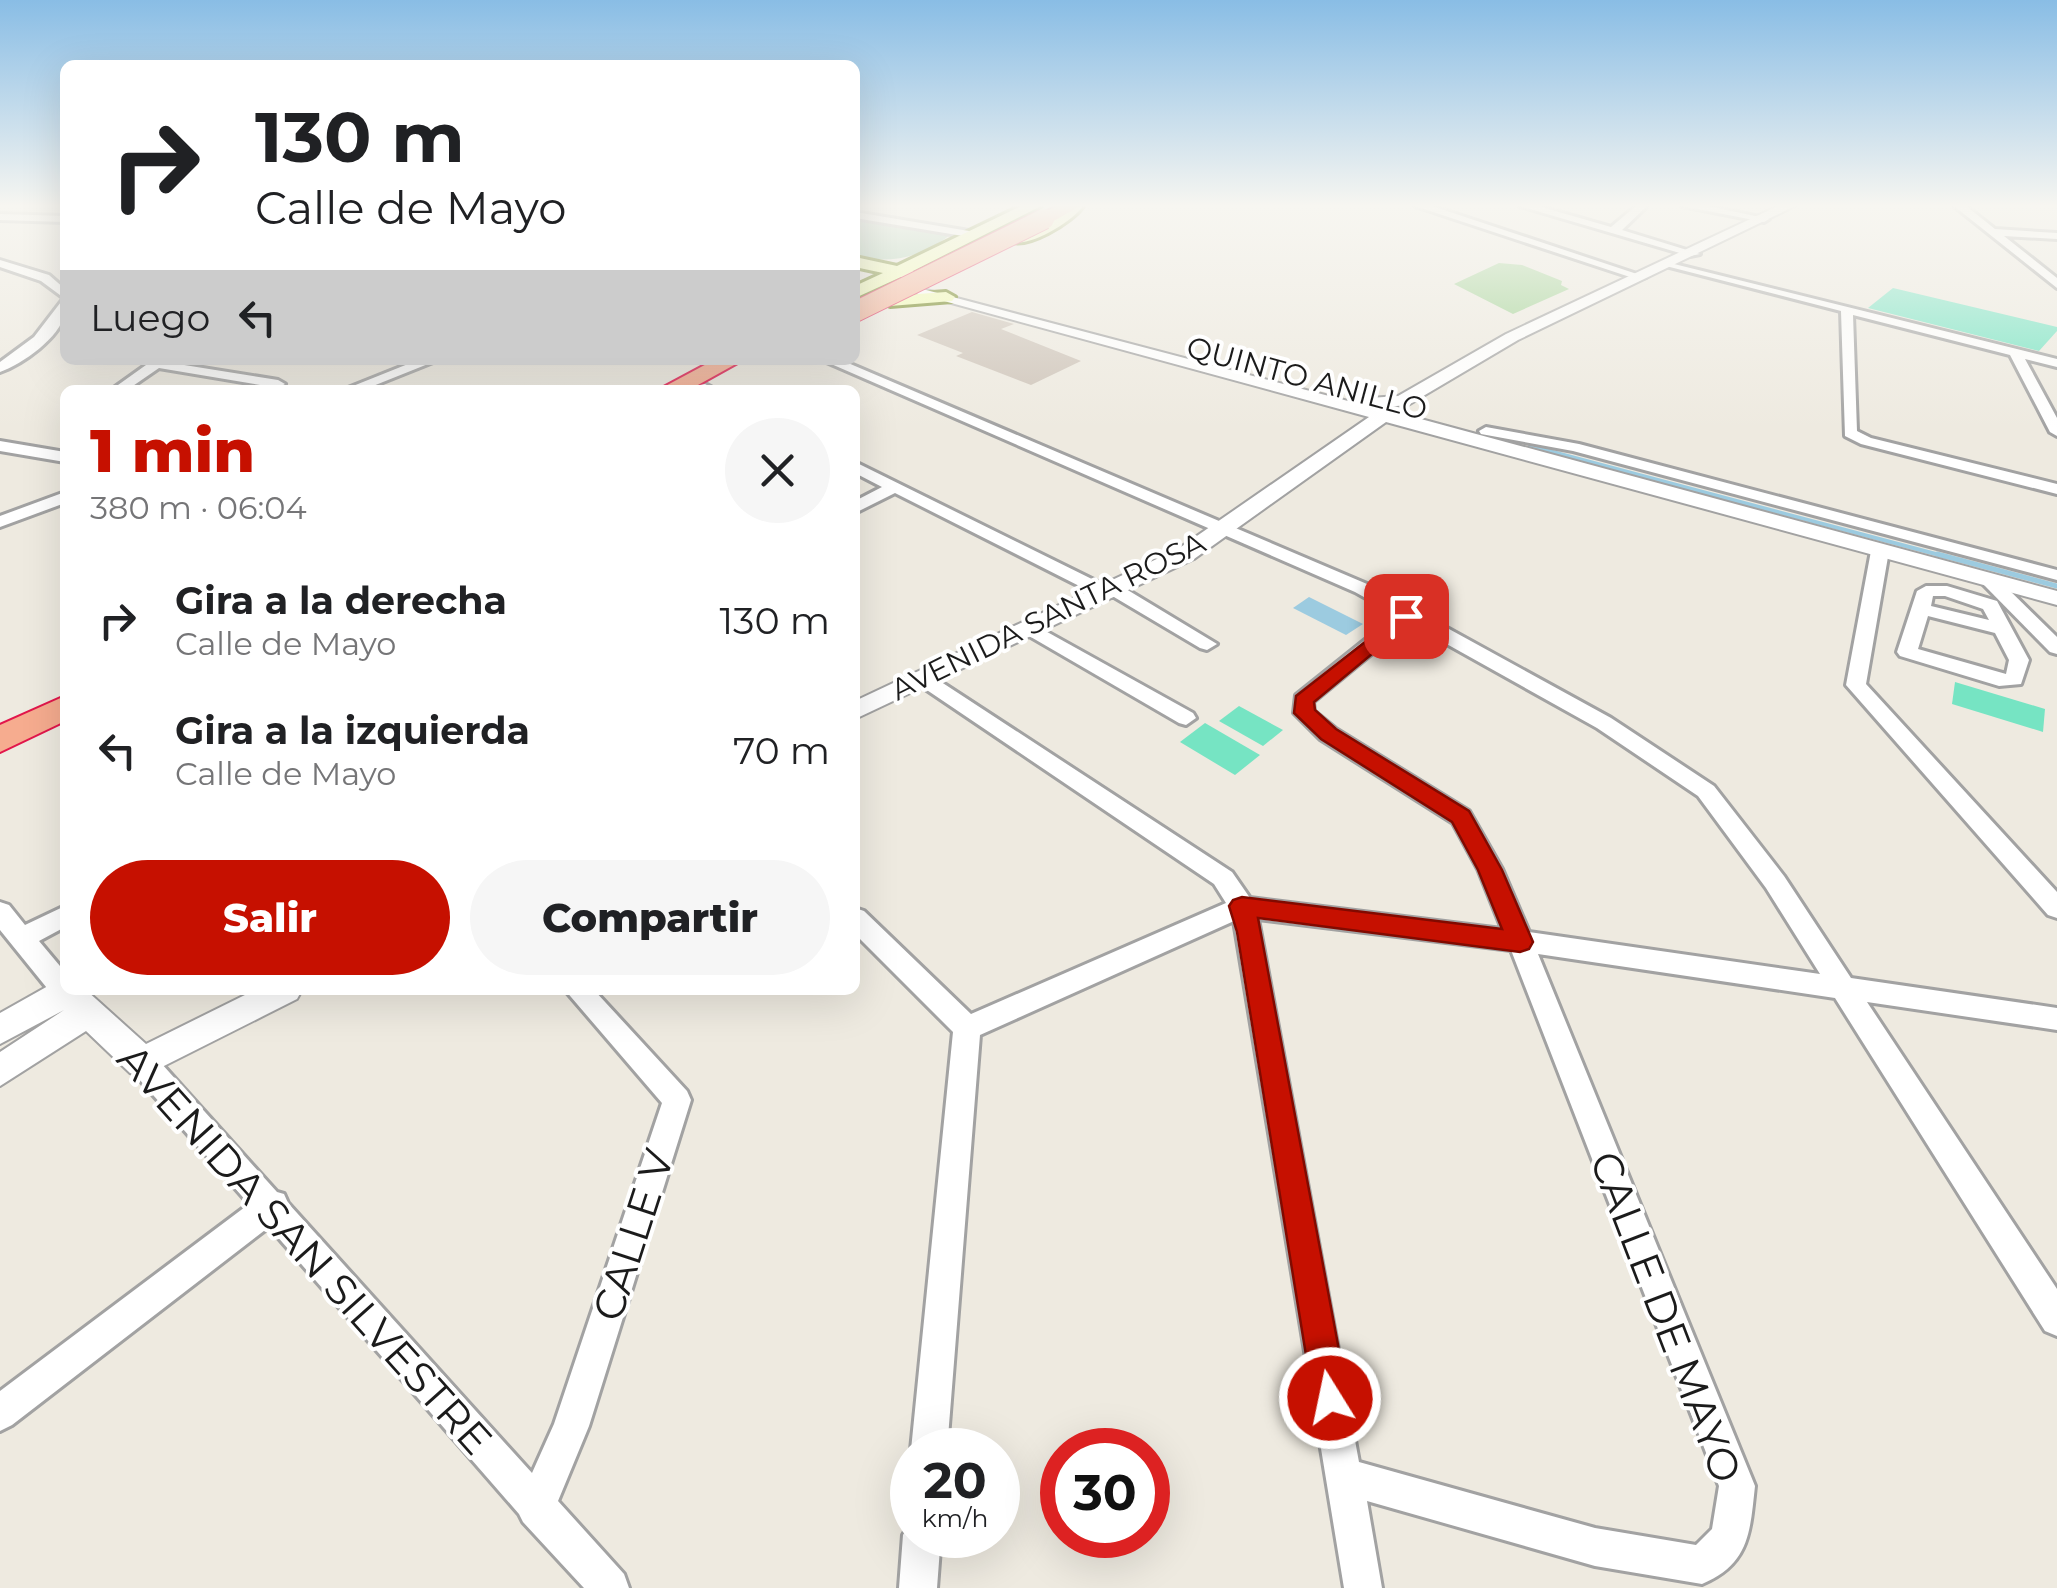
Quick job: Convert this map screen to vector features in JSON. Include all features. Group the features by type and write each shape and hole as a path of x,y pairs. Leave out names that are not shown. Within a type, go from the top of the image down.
{"highway":[{"path":"860,301 903,280"},
{"path":"679,385 716,365"},
{"path":"713,385 751,365"},
{"path":"0,716 60,686"},
{"path":"0,740 60,710"}],"main road":[{"name":"QUINTO ANILLO","path":"893,280 916,289"},
{"path":"890,301 935,280"},
{"path":"860,304 954,292 955,280"}],"street":[{"path":"45,280 60,301"},
{"name":"QUINTO ANILLO","path":"935,280 954,292"},
{"name":"AVENIDA SANTA ROSA","path":"860,709 1186,554 1394,408 1512,337 1633,280"},
{"path":"1732,280 2057,363"},
{"name":"QUINTO ANILLO","path":"916,289 954,292 1486,431 1520,452"},
{"path":"1846,310 1850,433 1866,441 2057,489"},
{"path":"0,368 31,346 60,312"},
{"path":"2015,352 2057,432"},
{"path":"125,385 155,365"},
{"path":"175,365 278,384"},
{"path":"364,385 418,365"},
{"path":"840,365 1361,588 1604,723 1706,791 1775,882 2043,1278 2057,1318"},
{"name":"QUINTO ANILLO","path":"1394,408 1520,452 1880,551 1948,580 1990,580 2057,598"},
{"path":"1486,431 1574,447 2057,575"},
{"path":"0,446 60,455"},
{"path":"860,470 1111,592 1208,644"},
{"path":"860,505 894,487"},
{"path":"0,522 60,499"},
{"path":"1880,551 1856,686 2057,908"},
{"path":"1948,580 1990,606 2019,660 2018,675 2006,681 1907,652 1918,608 1926,591 1948,580"},
{"path":"1990,580 2057,648"},
{"path":"1918,608 2004,630"},
{"name":"CALLE DE MAYO","path":"1344,1476 1594,1547 1702,1565 1730,1539 1737,1486 1520,942 1490,870 1461,817 1328,734 1304,713 1303,700 1406,616"},
{"path":"1030,629 1186,718"},
{"path":"922,678 1224,878 1242,906 1250,932 1363,1588"},
{"path":"967,1028 1242,906 2057,1019"},
{"name":"AVENIDA SAN SILVESTRE","path":"0,912 60,982"},
{"path":"22,938 60,919"},
{"path":"860,923 967,1028"},
{"path":"142,1062 276,995"},
{"name":"CALLE V","path":"536,1509 571,1426 677,1100 582,995"},
{"path":"0,1030 76,1000"},
{"path":"0,1070 76,1000"},
{"name":"AVENIDA SAN SILVESTRE","path":"76,1000 142,1062 273,1205 536,1509 610,1588"},
{"path":"931,1428 967,1028"},
{"path":"0,1412 273,1205"},
{"path":"918,1588 920,1558"}],"green space":[{"path":"1462,280 1560,280 1569,289 1513,314 1454,284"},
{"path":"1893,288 2057,327 2057,331 2039,351 1868,308"},
{"path":"1955,682 2045,709 2043,732 1952,704"},
{"path":"1239,706 1283,730 1263,746 1219,721"},
{"path":"1205,723 1260,755 1235,775 1180,742"}],"water":[{"path":"1309,597 1363,624 1346,635 1293,608"}],"building":[{"path":"972,312 1014,324 1001,329 1081,361 1031,385 956,356 963,353 917,335"}],"waterway":[{"path":"1530,446 1947,557"},
{"path":"1937,554 2057,586"}],"route":[{"path":"1330,1398 1250,932 1242,906 1520,942 1490,870 1461,817 1328,734 1304,713 1303,700 1406,616"}]}
